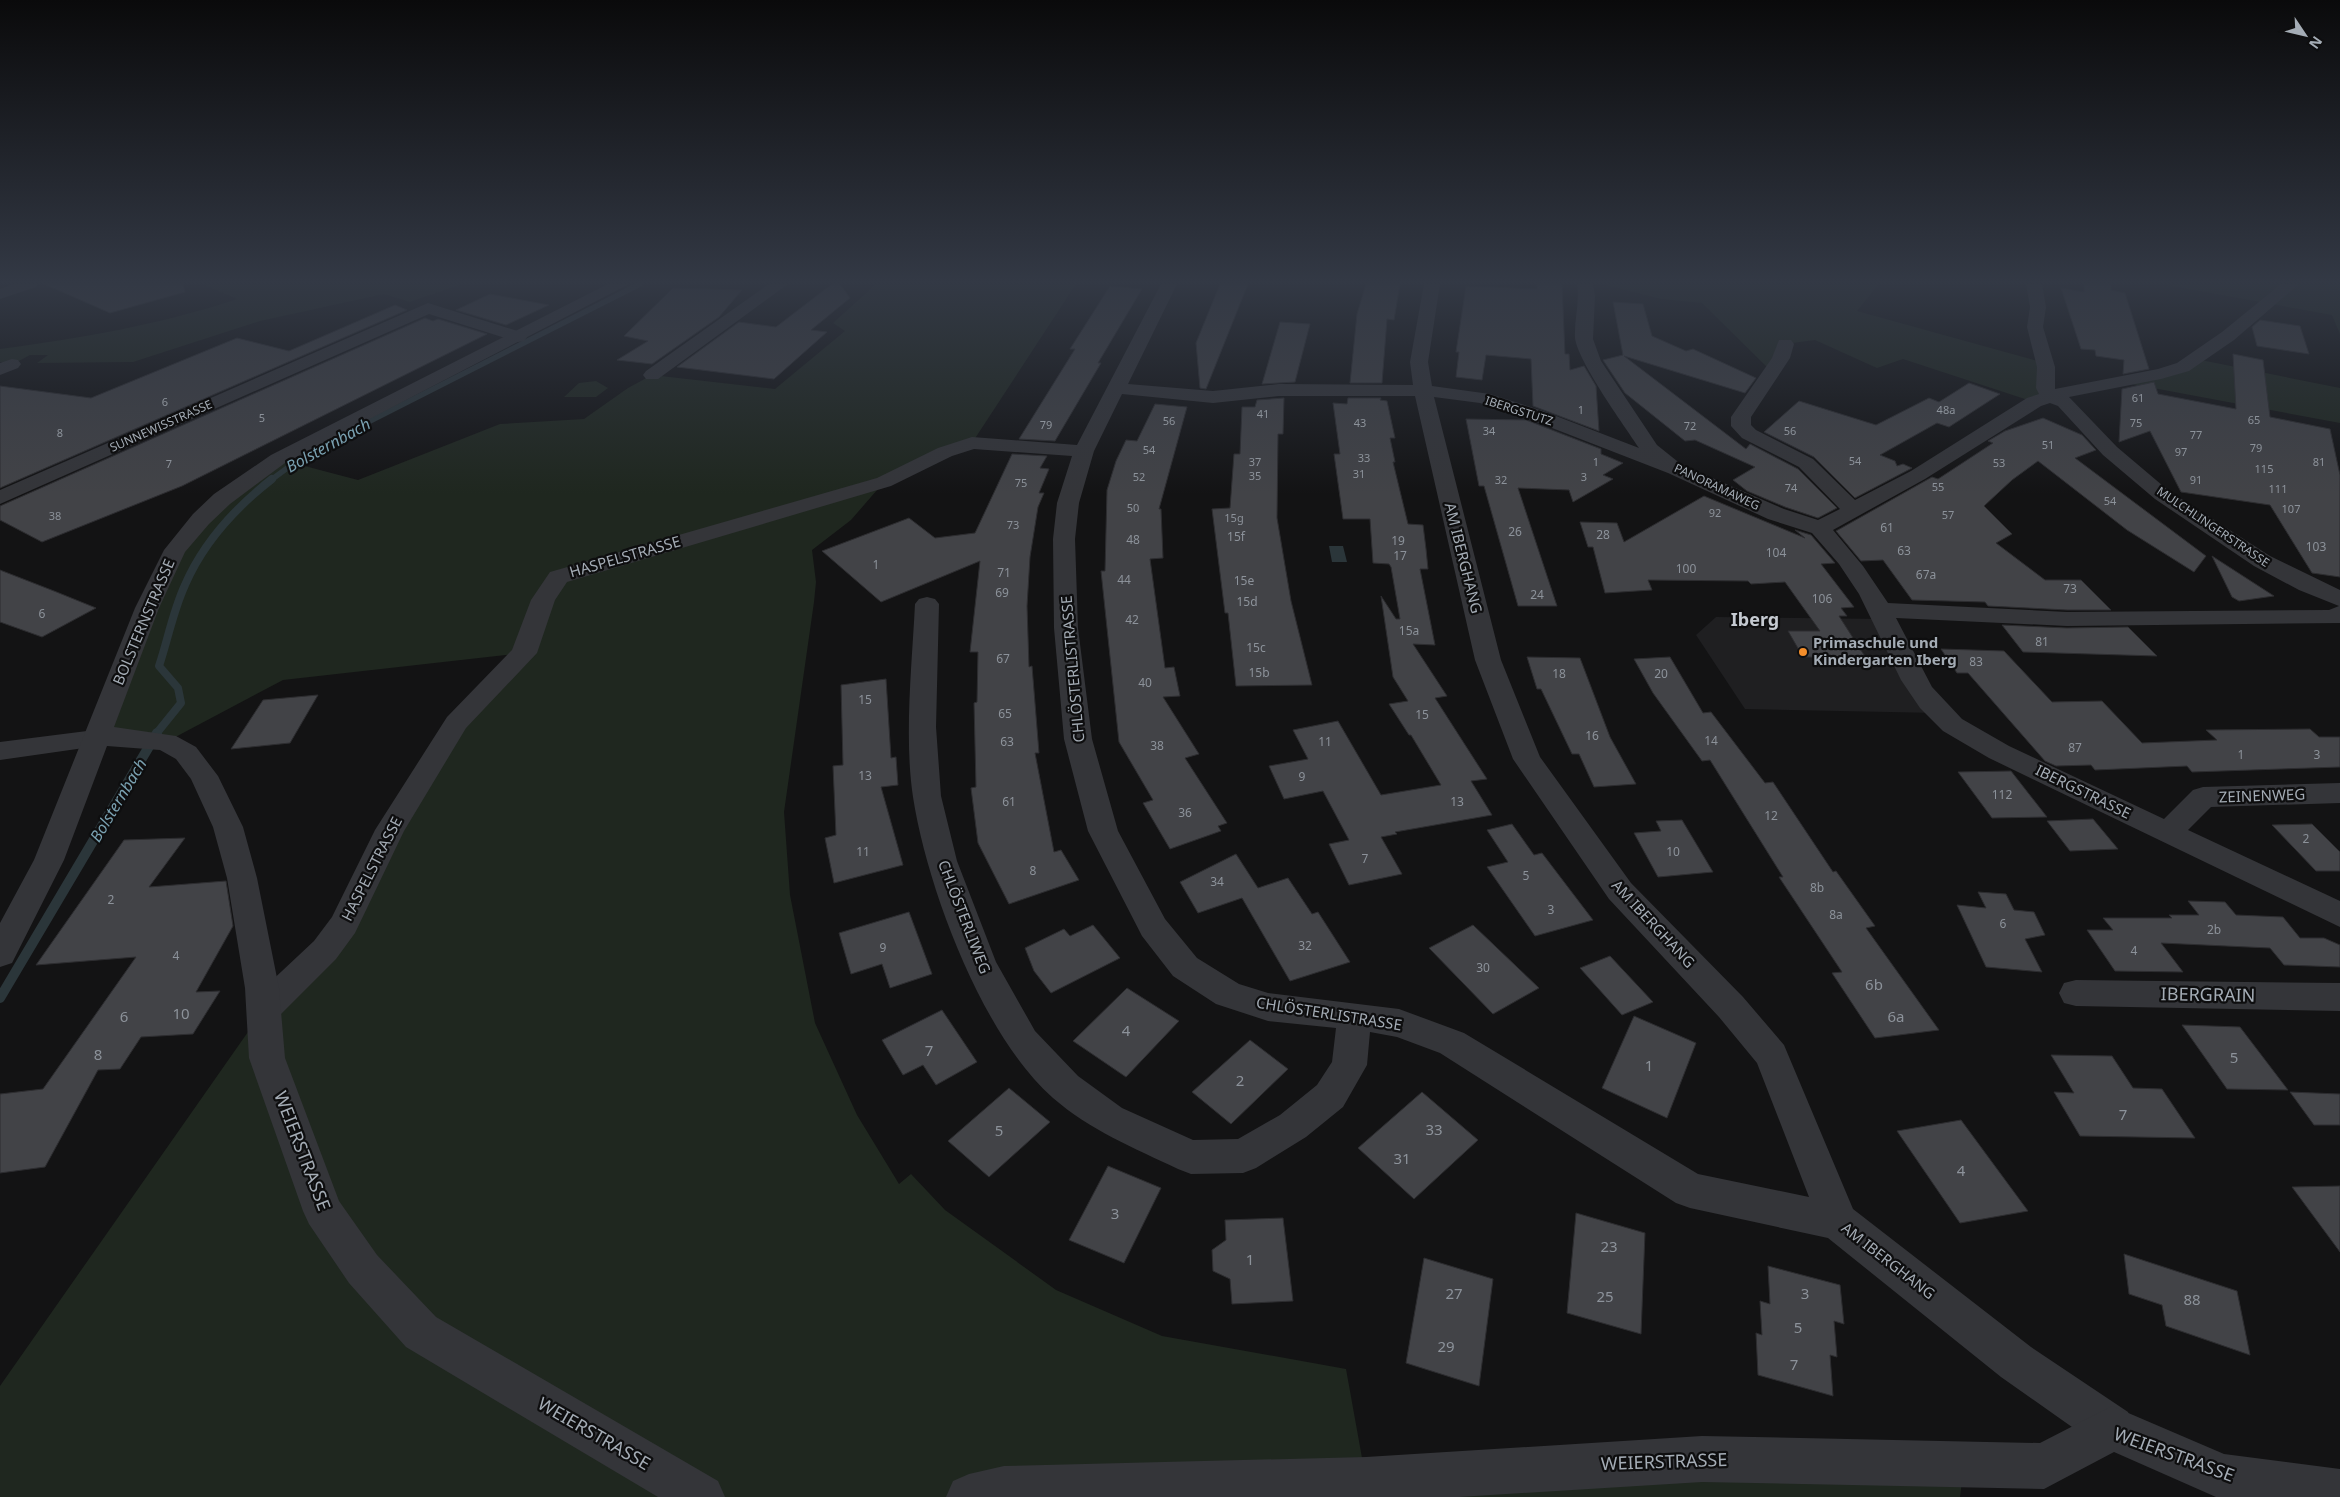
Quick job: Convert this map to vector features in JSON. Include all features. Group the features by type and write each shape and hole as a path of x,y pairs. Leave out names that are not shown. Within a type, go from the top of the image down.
{"street":[{"name":"SUNNEWISSTRASSE","path":"0,498 325,354"},
{"name":"BOLSTERNSTRASSE","path":"0,954 49,860 151,600 174,550 201,519 234,490 278,460 485,354"},
{"path":"652,375 682,354"},
{"name":"CHLÖSTERLISTRASSE","path":"1133,354 1084,451 1068,503 1064,539 1066,628 1078,739 1103,831 1153,927 1185,967 1228,994 1268,1007 1355,1016 1399,1023 1452,1043 1541,1100 1690,1190 1838,1222"},
{"name":"AM IBERGHANG","path":"1420,354 1419,362 1423,390 1488,660 1527,759 1620,891 1731,1008 1772,1055 1838,1222 2016,1362 2112,1428"},
{"name":"PANORAMAWEG","path":"1589,354 1634,429 1650,449 1675,469 1776,514 1820,528"},
{"path":"1781,354 1741,417 1741,426 1749,434 1806,463 1853,510"},
{"path":"2042,354 2046,367 2045,388 2049,396"},
{"path":"1820,528 1918,475 2020,409 2049,396 2154,376 2183,366 2201,354"},
{"name":"IBERGSTUTZ","path":"1115,388 1213,398 1279,390 1423,390 1483,398 1536,415 1675,469"},
{"name":"MULCHLINGERSTRASSE","path":"2049,396 2065,402 2110,451 2162,495 2262,561 2307,585 2340,599"},
{"name":"HASPELSTRASSE","path":"264,1009 325,950 344,924 390,830 456,723 524,653 543,600 558,577 884,482 944,452 972,443 1084,451"},
{"name":"IBERGSTRASSE","path":"1820,528 1842,552 1879,610 1907,670 1920,691 1938,713 1955,728 2000,752 2340,915"},
{"name":"CHLÖSTERLIWEG","path":"927,604 924,747 927,796 942,861 980,964 1023,1042 1065,1087 1109,1119 1191,1157 1243,1156 1293,1126 1330,1096 1349,1065 1355,1016"},
{"path":"1879,610 2067,619 2335,617 2340,613"},
{"name":"WEIERSTRASSE","path":"0,751 113,736 153,740 186,754 204,776 228,826 242,878 264,1009 267,1058 320,1202 363,1270 420,1332 702,1497"},
{"name":"ZEINENWEG","path":"2168,833 2203,797 2340,793"},
{"name":"IBERGRAIN","path":"2076,993 2340,997"},
{"name":"WEIERSTRASSE","path":"969,1497 1004,1489 1366,1480 1702,1459 2044,1466 2112,1428 2223,1477 2340,1492"}],"shaded area":[{"path":"0,354 158,354 133,362 37,363 48,355 30,355 17,362 0,362"},
{"path":"817,354 1030,354 972,443 884,482 851,520 812,550 816,582 814,602 784,812 790,895 815,1023 857,1115 899,1184 911,1174 945,1210 1056,1290 1162,1336 1346,1369 1366,1480 1964,1465 1960,1497 0,1497 0,1386 264,1009 325,950 456,723 523,653 283,680 166,742 95,739 175,550 278,459 358,480 500,424 584,419 628,388 652,375 775,389"},
{"path":"1754,354 1780,354 1771,371"},
{"path":"1846,354 2012,354 2045,363 2045,386 2034,402 1903,359 1877,368"},
{"path":"2196,359 2340,388 2340,423 2121,382"},
{"path":"596,381 608,388 596,397 564,397 579,383"},
{"path":"1329,546 1343,546 1347,562 1332,562"},
{"name":"Primaschule und Kindergarten Iberg","path":"1716,617 1884,619 1938,713 1745,709 1696,635"}],"building":[{"path":"198,354 307,354 0,488 0,386 91,398"},
{"path":"344,354 447,354 182,486 42,542 0,520 0,506"},
{"path":"627,354 666,354 652,364 617,360"},
{"path":"695,354 802,354 774,379 677,367"},
{"path":"1072,354 1103,354 1098,363 1101,363 1055,441 1019,439"},
{"path":"1197,354 1220,354 1206,389 1200,388"},
{"path":"1271,354 1302,354 1295,382 1262,384"},
{"path":"1353,354 1384,354 1382,383 1350,383"},
{"path":"1459,354 1569,354 1570,370 1584,366 1596,386 1599,431 1533,406 1531,359 1486,355 1482,380 1456,377"},
{"path":"1704,354 1756,378 1745,393 1624,356 1746,449 1750,444 1798,469 1837,508 1818,518 1747,491 1733,480 1755,467 1695,440 1685,441 1625,393 1603,360 1623,355"},
{"path":"2096,354 2144,354 2149,369 2123,374 2124,360 2096,356"},
{"path":"2233,354 2263,360 2270,417 2330,429 2340,475 2340,577 2312,573 2270,505 2181,492 2150,431 2119,442 2122,389 2154,382 2158,394 2236,409"},
{"path":"1969,383 2000,394 1949,427 1937,423 1880,455 1895,461 1897,466 1903,464 1912,468 1855,498 1814,457 1764,432 1799,401 1876,425 1929,398 1939,402"},
{"path":"1284,398 1283,434 1278,434 1277,518 1291,601 1312,685 1236,686 1228,613 1225,613 1212,509 1230,508 1234,454 1240,454 1242,407 1255,407 1257,400"},
{"path":"1348,398 1381,398 1380,400 1387,401 1395,438 1390,438 1395,462 1393,462 1408,524 1423,525 1426,549 1428,569 1420,569 1435,645 1413,644 1447,696 1435,698 1487,779 1471,781 1492,815 1395,832 1397,834 1381,837 1402,874 1349,885 1329,844 1349,840 1323,791 1284,799 1269,766 1308,759 1293,730 1338,721 1381,795 1441,785 1411,735 1409,735 1389,704 1408,701 1393,677 1381,596 1396,619 1400,619 1391,567 1389,564 1373,563 1370,519 1343,519 1334,454 1340,454 1333,403 1347,404"},
{"path":"1155,404 1187,407 1159,509 1161,509 1163,558 1150,559 1165,668 1174,667 1180,696 1163,697 1199,754 1185,758 1227,823 1218,826 1221,831 1170,849 1143,803 1153,800 1119,742 1101,571 1105,571 1107,490 1116,461 1126,440 1137,441"},
{"path":"2043,418 2082,435 2096,450 2075,458 2206,556 2194,572 2127,530 2038,461 2012,480 1984,506 2012,534 1996,543 2045,580 2081,580 2111,610 2067,610 1988,606 1985,602 1912,600 1883,560 1861,561 1836,531 1932,477 1938,479 1993,443 1988,441 2005,431"},
{"path":"1466,419 1526,420 1601,449 1601,454 1623,463 1603,475 1613,479 1573,502 1569,490 1518,488 1557,606 1518,606 1484,486 1479,486"},
{"path":"1012,454 1047,456 1040,468 1049,469 1039,493 1044,493 1038,507 1030,557 1027,606 1029,667 1032,666 1039,753 1035,753 1054,852 1061,850 1079,880 1009,904 978,843 971,788 976,787 974,703 977,702 978,652 970,652 980,561 881,602 822,551 909,518 935,538 975,533"},
{"path":"1704,496 1805,538 1795,530 1811,535 1835,563 1821,564 1854,607 1841,608 1847,616 1839,616 1866,658 1803,657 1788,631 1820,631 1785,582 1751,584 1748,581 1648,580 1652,590 1605,593 1593,547 1588,547 1580,522 1617,523 1624,542"},
{"path":"2212,556 2274,596 2239,601 2232,597"},
{"path":"0,570 96,608 42,637 0,622"},
{"path":"2002,625 2067,628 2128,627 2157,656 2023,652"},
{"path":"1941,649 2004,651 2052,702 2102,701 2142,743 2217,740 2206,730 2310,729 2319,737 2340,737 2340,767 2192,772 2187,766 2095,770 2091,765 2056,766 2045,761 1968,673 1957,673"},
{"path":"1527,657 1580,658 1610,737 1636,784 1594,787 1579,754 1572,754 1541,689 1537,689"},
{"path":"1670,657 1703,713 1711,712 1765,783 1773,782 1833,872 1836,871 1875,926 1866,928 1939,1030 1875,1038 1832,973 1842,972 1779,877 1783,877 1710,760 1702,761 1653,693 1634,659"},
{"path":"886,679 891,758 896,757 898,785 881,787 903,865 834,883 825,838 836,835 833,766 843,765 841,685"},
{"path":"318,695 290,743 231,749 263,700"},
{"path":"2011,771 2047,817 1992,818 1958,772"},
{"path":"2093,819 2118,849 2070,851 2047,821"},
{"path":"1682,820 1713,872 1658,877 1634,833 1661,831 1656,821"},
{"path":"1512,824 1534,855 1542,853 1593,920 1535,936 1487,867 1508,862 1487,830"},
{"path":"2312,824 2340,852 2340,871 2316,871 2272,825"},
{"path":"185,838 149,887 226,881 233,926 196,992 220,991 193,1034 141,1037 120,1069 98,1070 45,1167 0,1173 0,1094 43,1089 136,957 36,965 124,840"},
{"path":"1236,854 1258,888 1288,878 1312,914 1318,912 1350,962 1290,981 1242,898 1198,913 1180,882"},
{"path":"1978,892 2006,894 2014,910 2034,912 2045,935 2025,939 2042,972 1986,967 1957,905 1986,908"},
{"path":"2188,901 2225,902 2236,915 2283,917 2300,938 2324,938 2340,945 2340,967 2284,965 2270,948 2161,943 2183,972 2115,971 2087,930 2113,930 2103,918 2172,918 2169,915 2199,915"},
{"path":"909,912 932,974 890,988 882,964 851,974 839,933"},
{"path":"1093,925 1120,958 1051,993 1034,971 1025,948 1064,929 1070,936"},
{"path":"1473,925 1539,988 1493,1014 1429,948"},
{"path":"1610,956 1653,1002 1622,1015 1580,968"},
{"path":"1127,988 1179,1021 1126,1077 1073,1041"},
{"path":"942,1010 977,1062 936,1085 923,1065 903,1075 882,1040"},
{"path":"1634,1016 1696,1043 1667,1118 1602,1088"},
{"path":"2182,1025 2240,1027 2288,1090 2227,1089"},
{"path":"1250,1040 1288,1069 1231,1124 1192,1092"},
{"path":"2051,1055 2112,1056 2133,1088 2162,1089 2195,1138 2080,1136 2054,1092 2074,1093"},
{"path":"1009,1088 1050,1122 989,1177 948,1141"},
{"path":"1422,1092 1478,1140 1414,1199 1358,1148"},
{"path":"2290,1092 2340,1094 2340,1125 2314,1125"},
{"path":"1961,1120 2028,1211 1960,1223 1897,1131"},
{"path":"1108,1166 1161,1188 1124,1263 1069,1240"},
{"path":"2340,1186 2340,1252 2292,1187"},
{"path":"1576,1213 1645,1233 1641,1334 1567,1313"},
{"path":"1283,1218 1293,1301 1232,1304 1230,1279 1213,1271 1212,1250 1226,1240 1225,1220"},
{"path":"2124,1254 2237,1291 2250,1355 2166,1326 2162,1305 2129,1294"},
{"path":"1424,1258 1493,1279 1479,1386 1406,1363"},
{"path":"1768,1266 1840,1285 1844,1324 1834,1321 1837,1357 1830,1355 1833,1396 1758,1375 1756,1333 1762,1335 1760,1301 1770,1304"}],"waterway":[{"name":"Bolsternbach","path":"271,480 309,452 502,354"},
{"name":"Bolsternbach","path":"156,734 181,703 178,688 159,666 185,585 201,554 222,526 245,502 272,479"},
{"name":"Bolsternbach","path":"0,998 157,733"}],"place":[{"name":"Primaschule und Kindergarten Iberg","path":"1803,652"}],"district":[{"name":"Iberg","path":"1755,620"}]}
